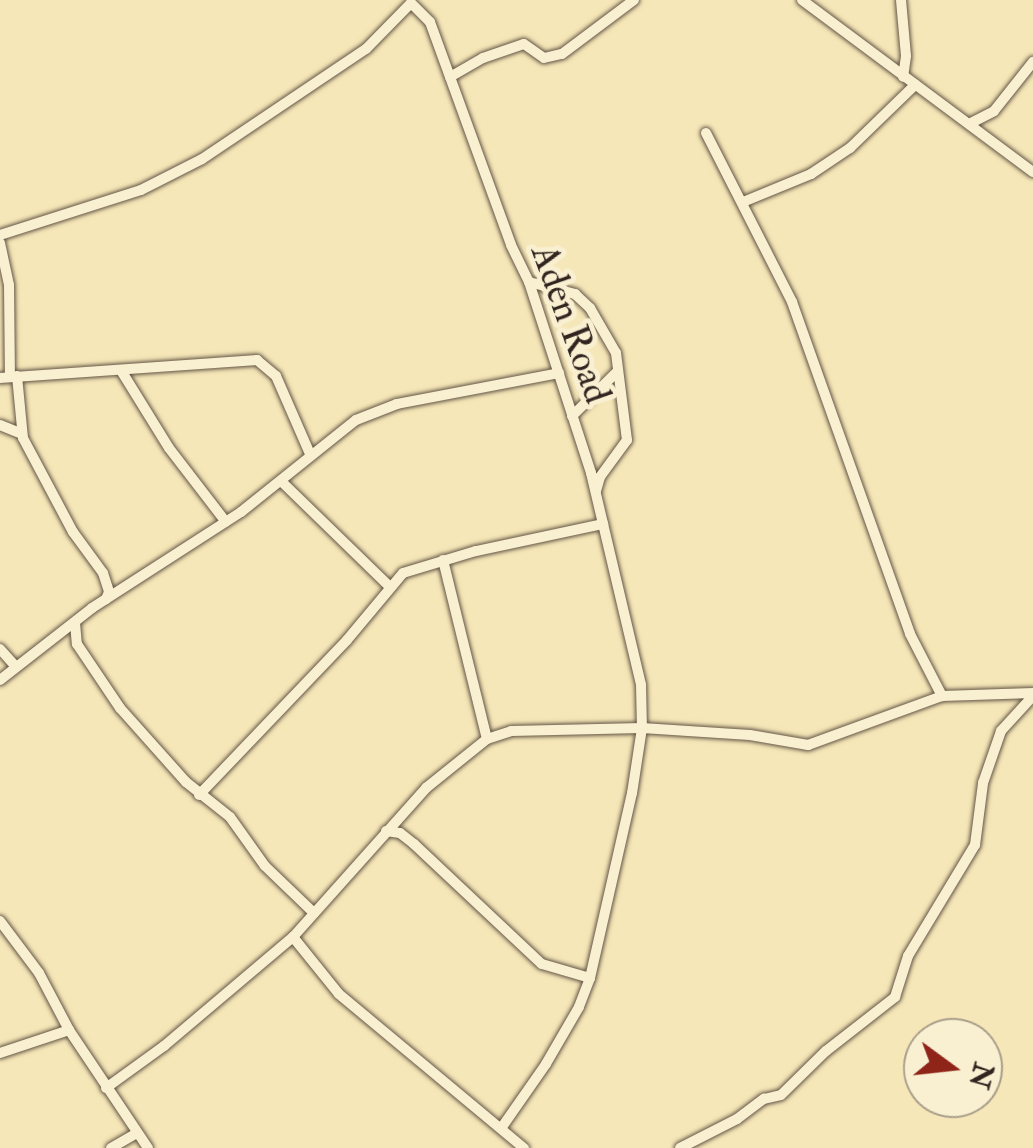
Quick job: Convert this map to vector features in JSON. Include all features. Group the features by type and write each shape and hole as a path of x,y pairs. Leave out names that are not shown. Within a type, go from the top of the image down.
{"street":[{"path":"450,78 483,58 524,44 544,58 562,54 634,0"},
{"path":"802,0 1033,172"},
{"path":"901,0 906,56 903,77"},
{"name":"Aden Road","path":"0,239 141,190 202,160 366,49 411,3 430,22 506,234 529,282 559,373 596,492 638,660 642,728 627,818 590,978 580,1007 506,1132 502,1148"},
{"path":"968,124 994,111 1033,62"},
{"path":"743,202 810,174 834,158 886,118 916,85"},
{"path":"706,133 792,302 910,634 942,696"},
{"path":"0,239 9,285 9,377 22,434 72,532 104,573 125,586"},
{"path":"529,282 575,294 590,308 614,346 627,440 600,478 596,492"},
{"path":"9,377 122,372 235,360 264,362 276,376 310,454"},
{"path":"122,372 170,448 226,522"},
{"path":"572,416 617,372"},
{"path":"0,680 106,598 282,482 310,454 356,420 397,404 559,373"},
{"path":"0,425 22,434"},
{"path":"282,482 388,585"},
{"path":"199,794 368,616 388,585 412,568 603,524"},
{"path":"443,560 486,738"},
{"path":"104,573 109,592 106,598"},
{"path":"75,622 77,644"},
{"path":"61,634 77,644 120,708 199,794 230,817 265,866 314,913"},
{"path":"0,649 16,667"},
{"path":"106,1088 164,1046 293,937 386,830 458,758 486,738 511,731 642,728 750,735 808,746 873,718 942,696 1033,695"},
{"path":"680,1148 742,1116 764,1099 781,1095 826,1051 889,1004 908,956 970,856 983,783 1002,730 1033,695"},
{"path":"386,830 400,833 414,844 542,964 590,978"},
{"path":"0,921 39,973 69,1030 148,1148"},
{"path":"293,937 340,994 524,1148"},
{"path":"0,1053 69,1030"},
{"path":"112,1148 137,1133"}]}
